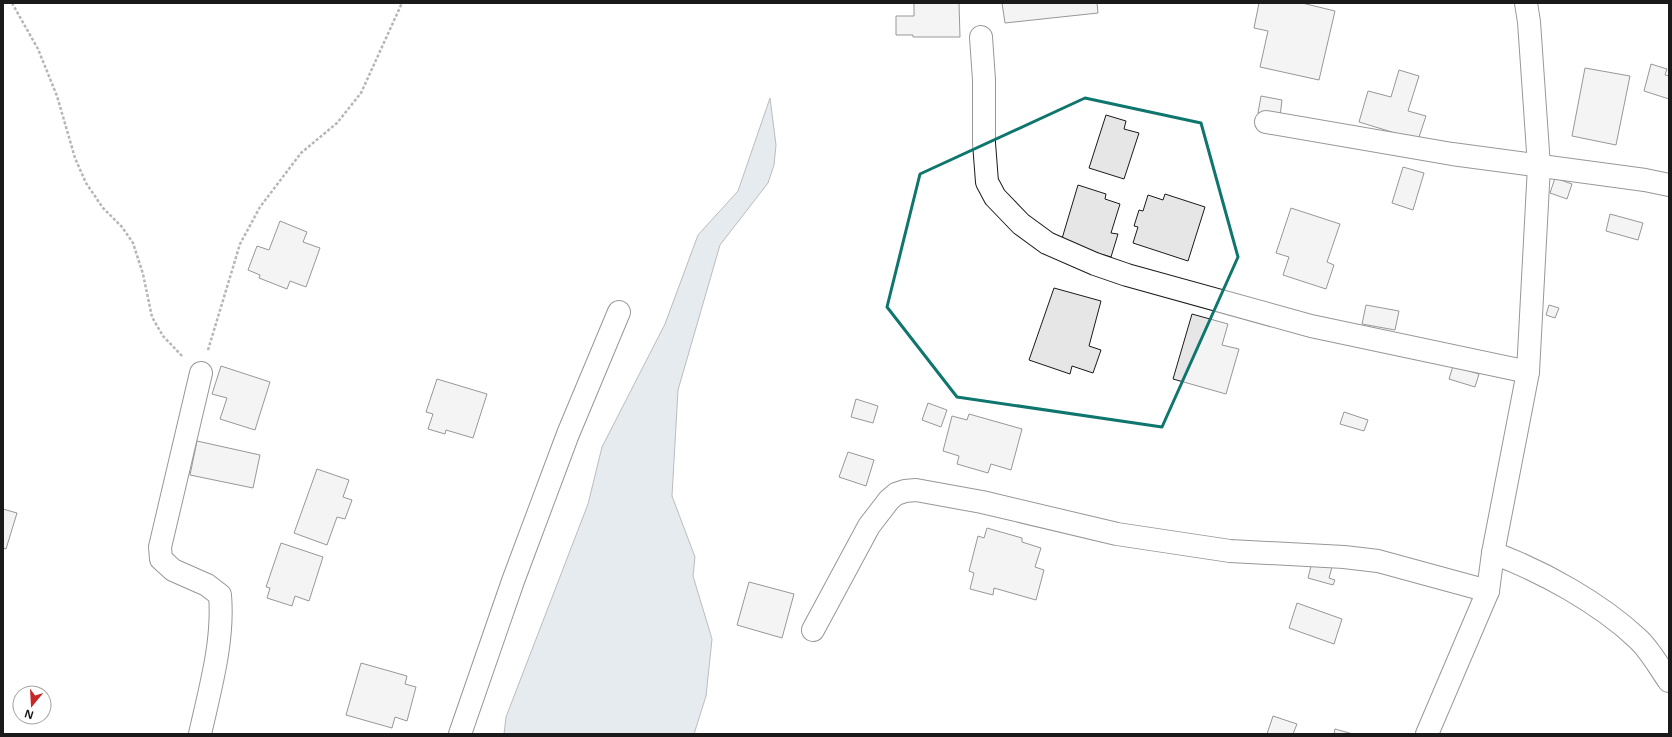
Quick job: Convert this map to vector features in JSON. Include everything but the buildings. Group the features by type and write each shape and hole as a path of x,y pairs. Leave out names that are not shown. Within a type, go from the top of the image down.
{"street":[{"path":"1427,734 1488,591 1493,553 1528,372 1539,166 1529,22 1526,3"},
{"path":"981,37 984,80 984,143 987,182 995,197 1021,224 1047,243 1095,264 1127,275 1311,326 1528,372"},
{"path":"1266,122 1452,154 1669,185"},
{"path":"460,734 512,581 568,434 619,312"},
{"path":"200,734 215,663 221,608 220,595 207,585 173,570 161,559 160,547 201,373"},
{"path":"813,630 869,526 889,500 896,494 916,490 982,502 1117,534 1230,551 1344,557 1378,561 1488,591"},
{"path":"1493,553 1519,563 1607,613 1639,640 1669,681"}],"path":[{"path":"12,3 38,50 57,96 75,158 86,183 102,208 122,227 133,243 152,317 162,336 201,373 240,244 260,207 301,154 337,124 361,93 402,3"}],"highlighted area":[{"path":"1085,98 1201,123 1238,257 1162,427 957,397 887,307 920,174"}],"shaded area":[{"path":"770,98 776,145 774,165 768,183 720,245 678,390 672,496 695,557 693,576 712,639 706,696 694,734 504,734 506,717 588,504 602,447 665,324 698,235 738,191"}]}
